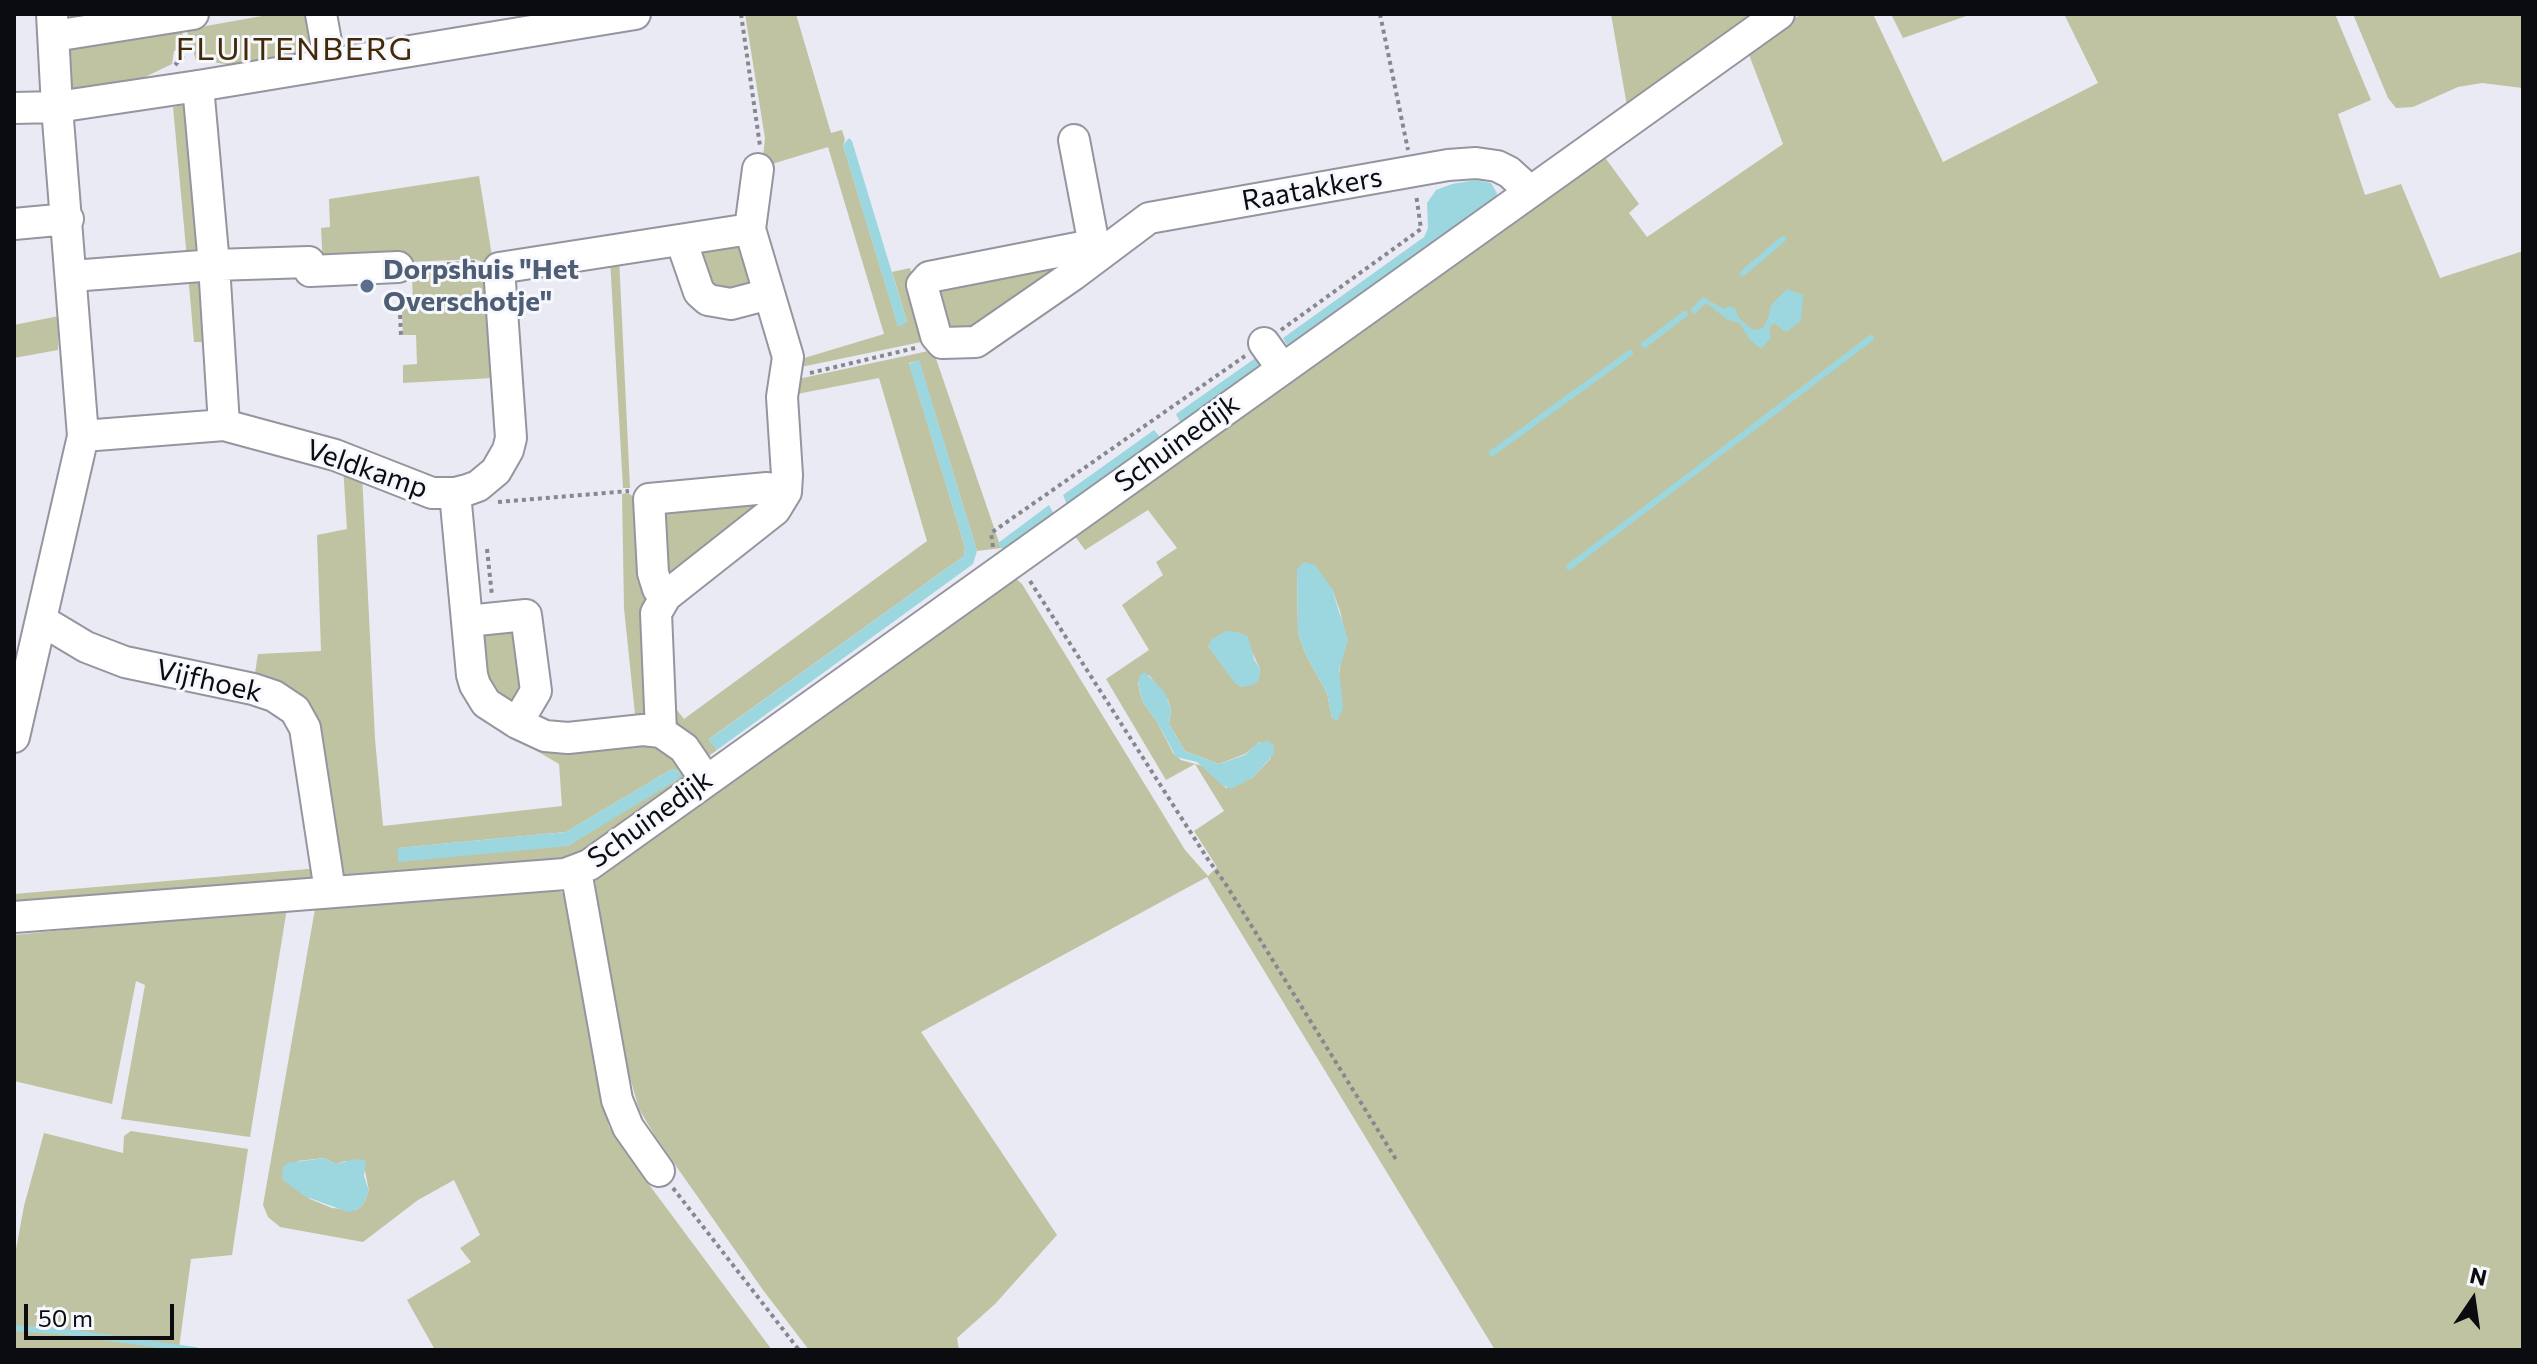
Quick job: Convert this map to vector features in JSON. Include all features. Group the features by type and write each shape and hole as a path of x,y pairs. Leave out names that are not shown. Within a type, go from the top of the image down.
{"street":[{"path":"321,14 330,64"},
{"path":"14,108 57,107 198,86 579,19 635,14"},
{"name":"Schuinedijk","path":"14,917 565,874 589,865 705,779 1779,14"},
{"path":"14,737 83,436 53,25 186,15"},
{"path":"198,86 224,425"},
{"path":"936,336 922,285 929,277 1082,247 1093,253 1074,140"},
{"name":"Raatakkers","path":"936,336 942,343 976,342 1093,253 1149,218 1448,165 1487,164 1509,172 1527,193"},
{"path":"661,732 656,613 666,596 775,510 786,492 782,397 788,357 750,229 758,169"},
{"path":"14,224 68,219"},
{"path":"705,779 684,748 661,732 643,730 555,738 536,734 486,703 475,685 481,619 468,488 503,461 511,438 499,268 750,229"},
{"path":"681,240 699,292 708,300 722,305 769,294"},
{"path":"72,276 214,265 309,262 310,271 398,267"},
{"path":"1264,343 1282,368"},
{"name":"Veldkamp","path":"83,436 224,425 335,455 432,493 468,488"},
{"path":"666,596 658,589 653,573 649,499 767,488 786,492"},
{"path":"481,619 526,615 536,691 517,723"},
{"name":"Vijfhoek","path":"41,620 86,647 125,662 253,689 274,696 295,710 305,728 330,891"},
{"name":"Schuinedijk","path":"576,871 617,1100 628,1127 659,1171"}],"path":[{"path":"741,14 761,138 758,169"},
{"path":"1380,14 1413,171 1421,229 1264,343 991,533 1006,566 1225,883 1397,1161"},
{"path":"173,66 183,57 186,15"},
{"path":"401,335 398,267 477,262 499,268"},
{"path":"786,372 806,374 930,345 936,336"},
{"path":"468,488 483,503 633,490 649,499"},
{"path":"481,619 487,546"},
{"path":"659,1171 799,1350"}],"green space":[{"path":"273,14 315,14 316,54 227,73 226,64 196,60 193,51 186,47 188,34 182,22 195,28"},
{"path":"745,14 796,14 831,133 842,130 843,145 898,326 907,322 892,272 910,268 929,333 926,341 801,367 801,359 884,334 828,147 762,167 765,138"},
{"path":"1611,14 1769,14 1627,106"},
{"path":"1801,14 1873,14 1943,162 2098,83 2064,14 2335,14 2371,100 2338,114 2365,195 2401,184 2440,278 2523,251 2523,1350 1495,1350 1207,877 921,1032 1057,1235 995,1304 957,1338 959,1350 809,1350 763,1290 639,1109 611,996 595,881 1013,576 1022,584 1185,850 1208,876 1217,867 1194,831 1224,811 1195,764 1166,780 1106,679 1149,650 1122,605 1163,575 1156,562 1177,548 1148,510 1085,550 1075,536 1075,525 1601,152 1639,204 1629,213 1647,237 1783,144 1748,52","holes":["1297,569 1332,589 1340,611 1343,625 1341,661 1332,718 1327,693 1298,634","1208,646 1252,652 1260,669 1259,675 1241,687","1149,675 1168,700 1171,709 1169,724 1185,751 1219,764 1245,754 1260,742 1271,758 1252,778 1226,788 1203,766 1181,760 1173,753 1142,701 1138,683"]},
{"path":"1891,14 1972,14 1903,38"},
{"path":"2353,14 2523,14 2523,88 2482,83 2458,87 2413,107 2396,108 2388,98"},
{"path":"178,23 183,35 182,47 174,51 172,64 145,77 146,86 68,93 65,41"},
{"path":"190,104 201,251 187,259 173,107"},
{"path":"479,176 492,266 475,259 323,266 321,228 330,227 329,199"},
{"path":"739,245 759,285 717,299 691,248"},
{"path":"619,257 630,488 623,488 610,259"},
{"path":"1075,258 975,335 945,335 933,288"},
{"path":"475,263 485,267 493,378 403,383 403,365 417,364 416,335 403,335 402,309 413,308 412,273 415,268"},
{"path":"188,274 202,278 205,342 194,342"},
{"path":"59,316 58,350 14,358 14,325"},
{"path":"933,350 1001,548 977,551 919,361 909,363 965,547 964,556 709,739 717,750 703,760 677,727 672,717 673,705 684,719 927,541 879,378 792,395 798,379"},
{"path":"343,466 362,474 375,739 383,826 562,806 559,764 530,747 534,739 660,740 688,777 575,864 346,878 337,866 312,725 254,679 258,654 321,651 317,535 347,529","holes":["672,769 679,771 680,775 568,846 398,848 566,832"]},
{"path":"628,493 641,502 655,711 636,724 624,608 622,494"},
{"path":"766,498 668,583 657,506"},
{"path":"514,624 522,704 491,699 479,630"},
{"path":"320,868 314,881 14,910 14,894"},
{"path":"559,891 567,895 598,1083 609,1127 772,1350 435,1350 407,1300 471,1262 460,1248 480,1235 454,1180 418,1200 363,1242 280,1227 268,1217 263,1205 315,909","holes":["324,1158 336,1164 345,1161 365,1171 369,1191 362,1206 356,1210 332,1208 310,1199 282,1178 298,1161"]},
{"path":"287,908 250,1137 121,1119 145,985 136,981 112,1104 14,1081 14,935"},
{"path":"131,1131 248,1149 232,1255 191,1259 179,1348 195,1350 14,1350 14,1260 24,1206 44,1133 123,1153 124,1136"}],"water":[{"path":"849,138 907,322 898,327 843,145"},
{"path":"1476,180 1491,183 1497,193 1496,199 1288,347 1283,338 1424,237 1428,228 1427,203 1436,190"},
{"path":"1787,289 1803,295 1801,321 1786,332 1774,323 1769,329 1771,338 1761,349 1749,339 1740,323 1728,320 1706,303 1695,314 1690,310 1703,297 1724,309 1729,306 1736,309 1738,317 1753,330 1759,329 1764,327 1771,305"},
{"path":"1264,352 1270,360 1181,424 1176,414"},
{"path":"919,360 977,551 973,564 717,750 708,740 964,556 965,547 909,364"},
{"path":"1154,430 1161,438 1067,505 1063,495"},
{"path":"1049,505 1054,514 1005,549 1001,548 998,543"},
{"path":"1304,562 1315,565 1332,589 1348,640 1339,670 1343,708 1337,721 1332,718 1327,693 1298,634 1297,569"},
{"path":"1226,631 1247,636 1260,669 1259,680 1253,685 1241,687 1233,681 1208,646 1212,639"},
{"path":"1145,672 1165,693 1171,709 1169,724 1185,751 1219,764 1245,755 1256,744 1267,741 1274,745 1274,754 1252,778 1231,789 1222,785 1197,762 1176,757 1142,701 1138,681"},
{"path":"672,769 681,775 677,780 568,846 398,862 398,848 566,832"},
{"path":"324,1158 336,1164 355,1159 366,1161 364,1176 369,1191 362,1206 348,1212 304,1196 282,1179 283,1167 288,1163"}],"waterway":[{"path":"1743,273 1783,239"},
{"path":"1644,345 1685,314"},
{"path":"1569,567 1871,338"},
{"path":"1492,453 1630,353"},
{"path":"14,1328 68,1332 195,1350"}],"place":[{"name":"Dorpshuis \"Het Overschotje\"","path":"367,286"}],"district":[{"name":"FLUITENBERG","path":"295,49"}]}
